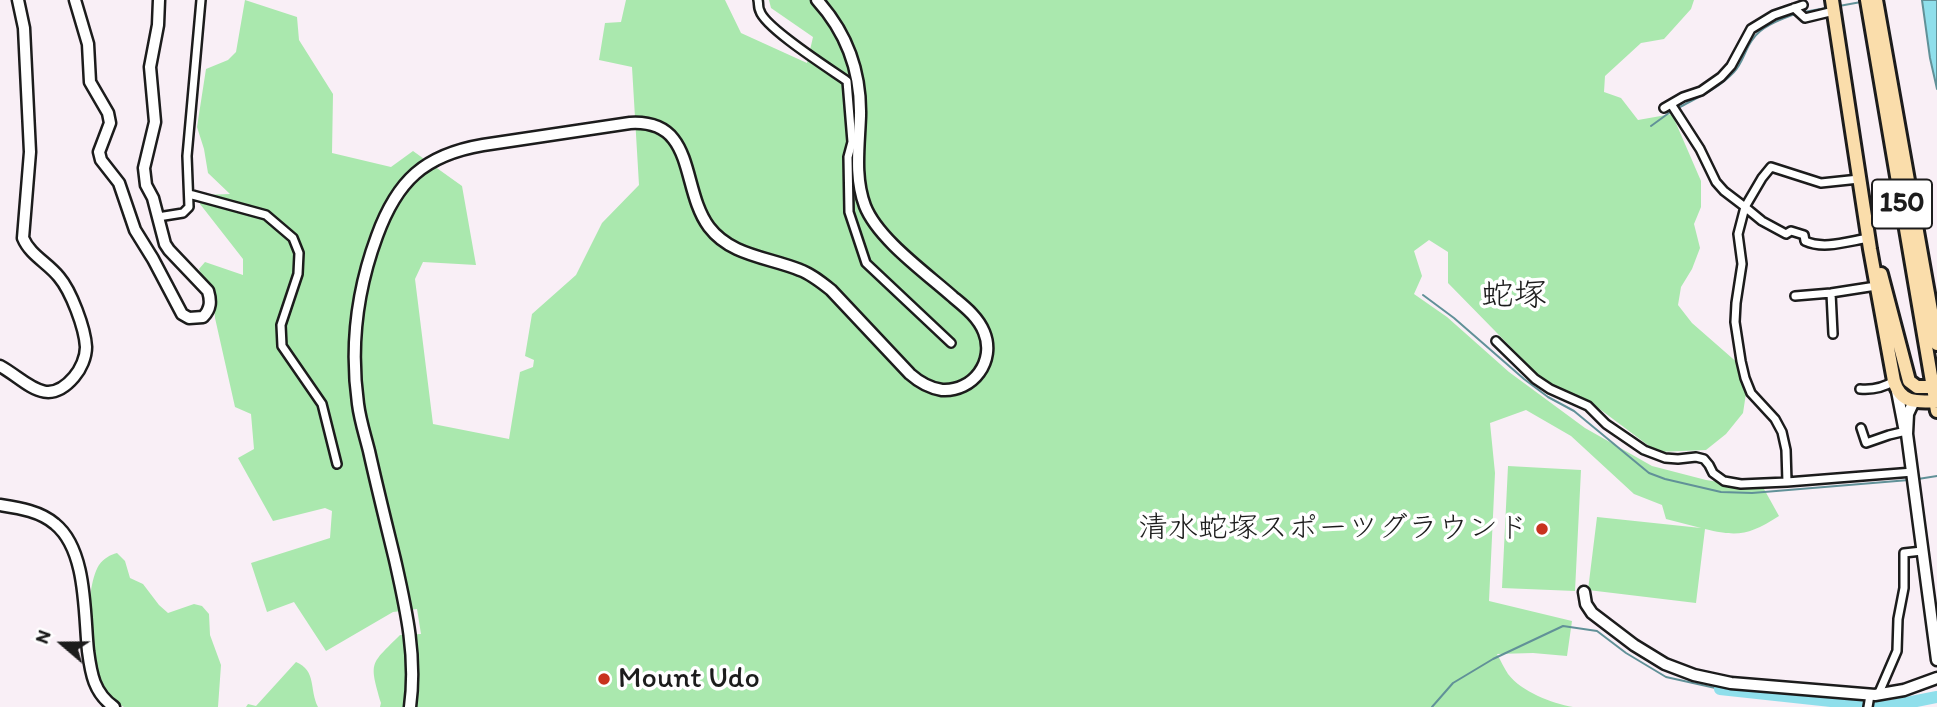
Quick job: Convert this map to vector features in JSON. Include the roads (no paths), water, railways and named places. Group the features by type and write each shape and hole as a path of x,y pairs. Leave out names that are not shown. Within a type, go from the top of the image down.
{"highway":[{"name":"150","path":"1872,3 1937,344"},
{"name":"150","path":"1833,6 1889,355 1903,393 1936,404 1872,3"},
{"name":"150","path":"1870,243 1878,261 1905,368"},
{"path":"1889,355 1892,341 1898,338"},
{"path":"1905,368 1909,382 1917,387 1934,387"}],"street":[{"path":"0,366 35,390 48,391 57,389 74,377 80,369 86,350 82,329 67,288 57,274 27,247 23,238 30,152 24,28 18,0"},
{"path":"75,0 88,44 90,82 108,113 110,123 99,152 101,160 119,183 135,230 182,314 189,318 203,317 210,306 208,291 169,250 163,238 153,198 146,185 144,168 155,122 150,67 158,25 159,0"},
{"path":"158,217 183,213 189,207 187,156 201,0"},
{"path":"758,0 760,12 781,35 847,81 852,142 848,157 849,212 866,263 951,344"},
{"path":"410,707 411,630 358,406 355,338 358,307 371,253 383,221 398,191 417,171 438,157 464,148 630,123 644,123 666,131 676,141 684,158 697,206 705,222 718,236 737,249 800,270 822,283 909,373 922,383 950,390 972,381 983,368 987,340 981,326 971,313 886,237 867,210 860,190 857,166 860,98 855,68 845,38 817,0"},
{"path":"1803,5 1774,15 1751,29 1731,66 1721,77 1701,91 1668,106 1700,149 1716,182 1762,220 1786,234 1791,231 1804,235 1805,241 1812,244 1870,243"},
{"path":"1794,8 1805,18 1833,6"},
{"path":"1787,482 1786,450 1782,432 1775,419 1751,393 1741,361 1735,322 1742,264 1738,234 1740,222 1745,207 1771,167 1821,183 1859,179"},
{"path":"189,194 266,215 293,238 299,253 298,274 281,325 282,346 322,404 337,464"},
{"path":"1795,296 1876,286"},
{"path":"1831,293 1833,334"},
{"path":"1496,341 1535,379 1550,389 1588,406 1606,424 1634,444 1653,455 1704,459 1713,473 1724,481 1741,484 1787,482 1913,472"},
{"path":"1905,368 1903,425 1907,433"},
{"path":"1860,389 1886,386 1903,393"},
{"path":"1903,393 1908,414 1907,433 1937,660"},
{"path":"1861,428 1866,443 1889,435 1907,433"},
{"path":"0,505 23,509 46,518 57,525 70,542 81,576 91,675 99,694 114,707"},
{"path":"1871,699 1897,651 1898,619 1904,588 1904,553 1922,551"},
{"path":"1584,592 1586,604 1592,613 1651,656 1679,670 1731,683 1871,699 1937,678"}],"water":[{"path":"1922,0 1937,0 1937,89 1930,58"}],"waterway":[{"path":"1839,6 1861,2"},
{"path":"1804,12 1826,8"},
{"path":"1678,108 1728,78 1761,30 1795,14"},
{"path":"1651,126 1673,110"},
{"path":"1423,295 1454,318 1524,379 1548,397 1574,411 1649,473 1721,492 1752,493 1909,480"},
{"path":"1918,479 1937,476"},
{"path":"1432,707 1453,683 1493,659 1563,626 1597,631 1626,653 1666,677 1720,689"},
{"path":"1720,689 1886,707 1937,697"}],"place":[{"name":"清水蛇塚スポーツグラウンド","path":"1542,529"},
{"name":"Mount Udo","path":"604,679"}],"district":[{"name":"蛇塚","path":"1514,297"}]}
